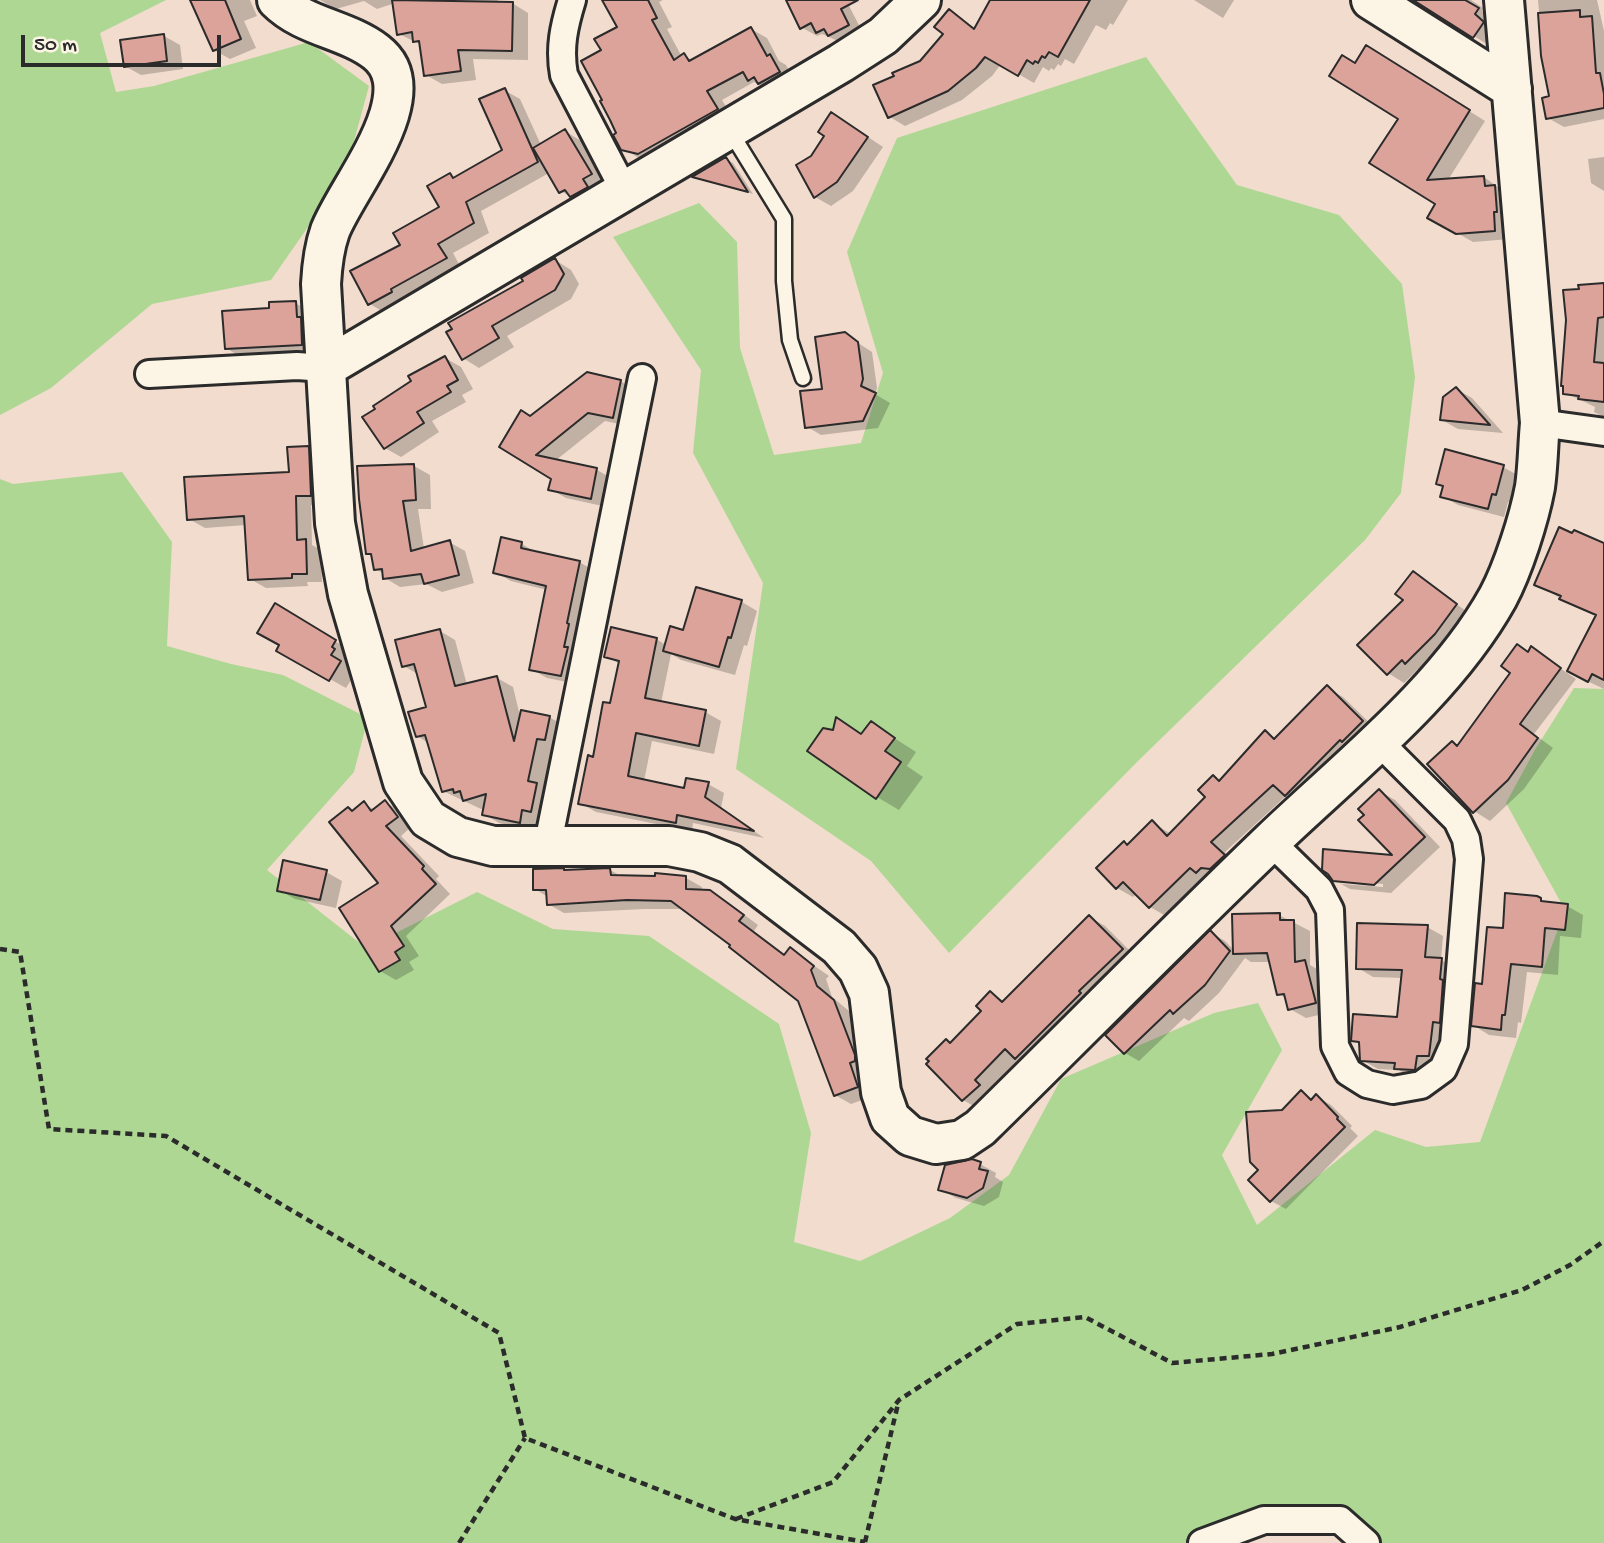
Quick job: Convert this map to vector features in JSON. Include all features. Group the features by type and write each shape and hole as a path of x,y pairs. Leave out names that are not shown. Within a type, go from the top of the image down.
{"street":[{"path":"277,0 288,12 377,53 390,69 394,93 386,126 330,230 323,257 321,284 335,523 348,594 403,782 428,819 458,837 493,846 669,846 700,852 730,864 839,947 858,969 869,993 881,1092 890,1118 910,1136 936,1144 962,1140 980,1128 1270,841 1378,741 1436,682 1470,639 1498,596 1521,539 1535,487 1540,423 1504,0"},
{"path":"572,0 560,54 564,75 624,190"},
{"path":"149,374 297,366 325,368 841,64 883,36 921,0"},
{"path":"1371,0 1512,89"},
{"path":"547,848 642,378"},
{"path":"1540,423 1604,432"},
{"path":"1270,841 1319,889 1330,910 1335,1046 1348,1072 1367,1084 1393,1090 1421,1085 1443,1069 1454,1044 1469,859 1466,839 1457,820 1378,741"},
{"path":"1202,1543 1264,1520 1340,1520 1366,1543"}],"lane":[{"path":"729,129 784,219 790,340 803,378"}],"path":[{"path":"0,949 20,952 49,1129 166,1136 499,1332 525,1438 459,1543"},
{"path":"735,1519 833,1482 899,1400 1017,1324 1085,1317 1172,1363 1272,1354 1400,1327 1522,1290 1570,1265 1604,1241"},
{"path":"525,1438 735,1519 865,1542 899,1400"}],"green space":[{"path":"0,0 166,0 100,33 116,92 154,86 309,42 369,86 345,174 271,280 152,304 51,388 0,415"},
{"path":"1146,57 1237,185 1339,215 1402,284 1415,377 1401,493 1365,540 1138,761 949,953 871,861 736,769 763,583 693,453 701,370 613,237 699,203 737,242 740,348 774,455 861,443 883,373 847,252 897,138"},
{"path":"122,472 172,542 167,646 283,675 368,718 354,772 267,870 366,948 477,892 553,929 649,936 779,1024 811,1133 794,1242 860,1261 950,1218 1009,1175 1061,1079 1214,1013 1258,1003 1282,1050 1222,1155 1257,1225 1375,1130 1426,1147 1480,1142 1565,910 1506,803 1536,748 1574,688 1604,689 1604,1543 1348,1543 1341,1536 1277,1504 1217,1543 0,1543 0,479 13,484"}],"building":[{"path":"190,0 225,0 241,39 213,51"},
{"path":"392,0 513,2 512,51 458,50 461,71 424,76 419,41 413,42 412,32 397,35"},
{"path":"602,0 648,0 657,18 652,20 674,60 684,53 689,61 751,27 767,56 770,54 780,72 758,84 754,77 748,81 743,72 707,91 718,109 638,154 621,150 613,135 616,133 600,101 602,100 581,61 601,50 594,39 617,27"},
{"path":"786,0 858,0 841,9 849,25 828,36 824,29 816,33 811,23 800,29"},
{"path":"990,0 1090,0 1058,57 1049,52 1045,58 1042,56 1038,63 1035,61 1033,64 1027,60 1018,76 985,57 948,91 888,118 873,85 920,61 943,34 934,27 949,9 974,29"},
{"path":"1413,0 1465,0 1479,8 1475,14 1484,22 1473,38"},
{"path":"1580,10 1580,17 1592,16 1596,73 1600,73 1604,108 1546,119 1542,98 1549,96 1541,56 1538,13"},
{"path":"164,34 167,61 124,67 120,40"},
{"path":"1366,45 1470,110 1427,180 1484,176 1485,186 1495,185 1495,231 1456,234 1427,218 1435,204 1369,163 1398,119 1329,76 1342,55 1355,63"},
{"path":"505,88 538,162 466,202 474,223 438,244 447,258 368,305 350,271 400,245 393,233 439,207 427,186 450,173 453,178 502,150 479,99"},
{"path":"831,112 868,137 837,182 814,198 796,165 811,156 824,136 818,132"},
{"path":"565,129 592,174 583,179 588,187 570,197 565,190 559,193 533,148"},
{"path":"726,157 748,192 692,177"},
{"path":"555,258 564,274 555,290 492,326 499,338 462,360 446,332 452,329 448,323 523,281 521,278"},
{"path":"1604,283 1604,317 1598,318 1594,362 1604,363 1604,402 1563,394 1561,386 1566,320 1563,290 1579,289 1578,285"},
{"path":"296,301 297,317 301,317 302,345 225,349 222,311 269,308 269,302"},
{"path":"845,332 858,342 863,379 861,386 876,393 863,421 805,428 800,391 822,389 815,337"},
{"path":"445,356 458,380 447,386 451,392 417,412 424,423 384,449 362,417 375,409 373,406 411,381 408,376"},
{"path":"587,372 621,380 613,418 588,413 536,455 597,468 591,499 548,490 551,479 499,447 521,410 530,416"},
{"path":"1456,387 1490,425 1440,420 1443,397"},
{"path":"309,446 311,496 296,496 297,540 306,539 307,574 292,574 292,578 248,580 244,516 187,520 184,477 289,472 287,447"},
{"path":"1445,449 1504,465 1496,495 1492,494 1488,509 1440,497 1443,486 1436,484"},
{"path":"414,464 416,500 403,501 411,551 450,540 459,575 424,584 421,574 383,579 382,569 374,570 371,554 366,554 359,499 357,466"},
{"path":"1559,527 1572,533 1574,530 1604,543 1604,680 1592,674 1588,682 1567,671 1596,615 1534,585"},
{"path":"501,537 522,542 521,548 580,561 567,623 569,624 564,647 568,647 561,676 529,670 546,586 493,573"},
{"path":"1413,571 1457,604 1435,634 1405,664 1402,660 1387,675 1357,645 1403,600 1395,594"},
{"path":"696,587 742,600 719,667 663,651 670,626 683,630"},
{"path":"275,603 336,640 331,655 341,661 329,681 276,651 279,645 257,633"},
{"path":"611,627 657,638 645,698 706,710 699,746 636,733 628,776 684,788 686,778 709,782 705,797 754,831 677,815 676,823 578,804 588,755 593,757 603,702 610,703 619,661 604,657"},
{"path":"440,629 455,686 497,676 514,741 521,710 550,716 545,740 537,739 528,781 537,783 531,812 522,810 520,823 482,815 486,794 463,801 460,791 454,793 453,789 442,792 425,735 416,737 408,712 426,707 414,664 402,667 395,640"},
{"path":"1517,644 1528,652 1531,646 1561,668 1520,724 1538,738 1508,780 1473,813 1427,764 1452,741 1457,746 1510,673 1501,666"},
{"path":"1327,685 1363,721 1342,742 1340,740 1285,796 1273,785 1211,842 1225,855 1210,869 1201,868 1196,873 1190,868 1149,908 1123,882 1116,889 1096,868 1124,841 1127,845 1152,820 1167,836 1205,797 1198,790 1213,775 1219,781 1265,730 1274,739"},
{"path":"836,717 861,734 871,721 895,738 885,751 901,762 876,799 807,751 823,728 833,730"},
{"path":"1379,789 1425,837 1374,885 1333,881 1322,870 1323,849 1392,855 1358,820 1364,815 1358,809"},
{"path":"385,800 398,817 386,826 424,866 422,869 436,884 391,926 404,946 395,952 400,960 379,972 339,908 378,883 329,822 348,807 352,811 364,801 371,811"},
{"path":"283,860 327,870 320,900 277,891"},
{"path":"610,868 611,875 655,876 655,873 686,876 686,889 710,890 744,915 739,921 784,955 790,947 814,966 811,970 817,986 834,1000 855,1055 855,1061 850,1063 858,1087 834,1096 798,1001 671,901 627,900 547,905 546,890 533,890 533,869"},
{"path":"1505,893 1537,896 1541,901 1568,904 1565,930 1545,928 1542,967 1511,964 1501,1030 1471,1026 1475,983 1482,984 1487,927 1503,928"},
{"path":"1280,913 1280,920 1294,920 1295,962 1305,960 1316,1003 1288,1010 1284,994 1277,995 1267,953 1233,954 1232,914"},
{"path":"1089,915 1123,949 1015,1059 1005,1049 975,1080 980,1085 962,1101 926,1064 929,1061 926,1059 946,1039 950,1043 981,1011 976,1006 990,991 1002,1002"},
{"path":"1357,923 1428,925 1425,957 1442,958 1440,1023 1433,1022 1429,1056 1417,1056 1415,1070 1394,1069 1395,1063 1360,1061 1359,1042 1351,1041 1353,1014 1397,1017 1402,970 1356,969"},
{"path":"1210,930 1230,951 1205,985 1173,1014 1170,1010 1124,1054 1105,1035"},
{"path":"1301,1090 1311,1100 1316,1094 1345,1127 1270,1202 1248,1180 1258,1170 1250,1162 1246,1112 1282,1110"},
{"path":"972,1159 981,1162 979,1169 988,1171 983,1188 967,1198 938,1190 945,1165"}]}
